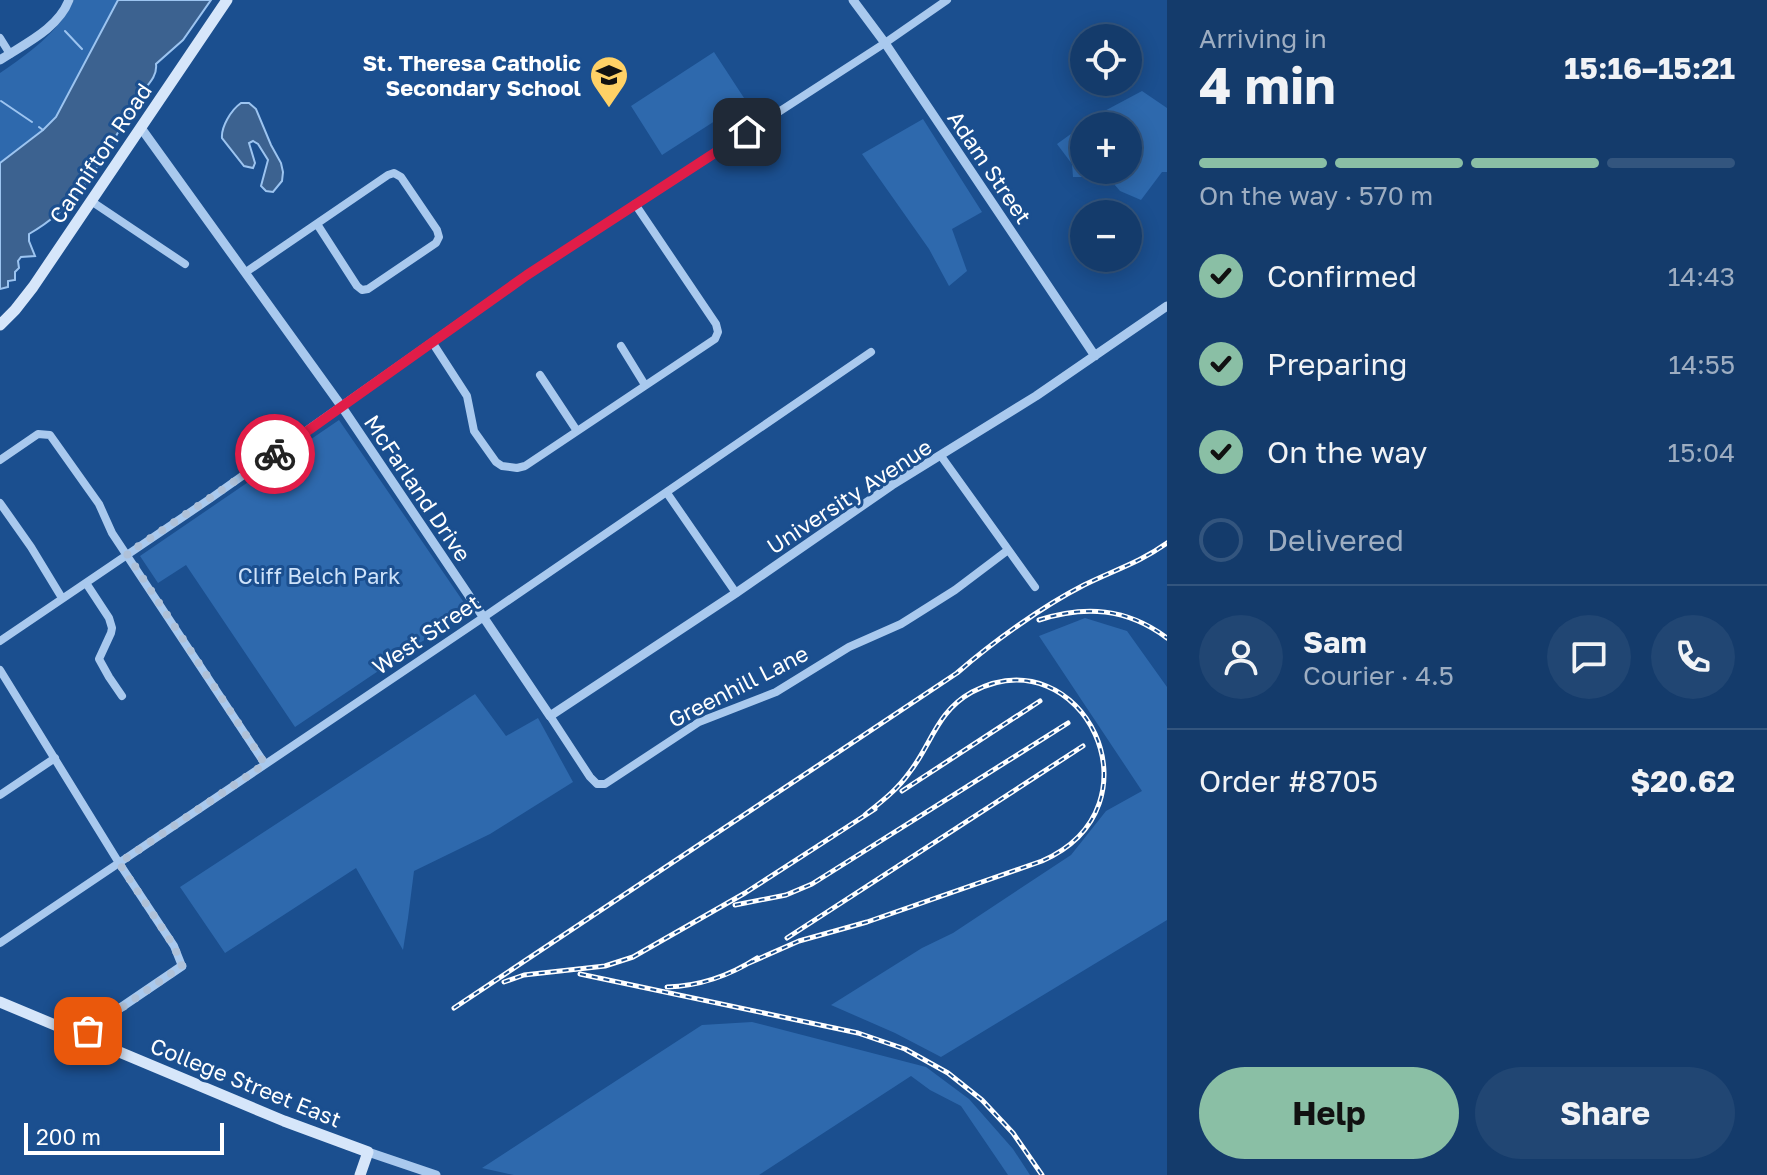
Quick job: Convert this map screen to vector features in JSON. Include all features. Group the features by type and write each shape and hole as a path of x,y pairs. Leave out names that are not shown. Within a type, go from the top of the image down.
{"main road":[{"name":"Cannifton Road","path":"0,325 33,287 227,0"},
{"name":"College Street East","path":"0,1002 284,1121 368,1152"},
{"path":"360,1175 368,1152"}],"street":[{"path":"0,60 50,27 69,0"},
{"name":"Adam Street","path":"853,0 1095,356"},
{"path":"0,641 342,407 527,275 947,0"},
{"path":"0,38 10,54"},
{"name":"McFarland Drive","path":"141,128 342,407 550,716"},
{"path":"246,272 388,175 394,173 401,177 439,237 436,243 362,290 317,224"},
{"path":"91,201 185,264"},
{"path":"432,342 467,396 474,431 496,462 517,468 525,466 715,339 718,332 716,324 635,204"},
{"name":"University Avenue","path":"550,716 892,485 1036,396 1167,306"},
{"path":"621,346 645,385"},
{"name":"West Street","path":"0,943 871,352"},
{"path":"540,375 577,431"},
{"path":"0,460 38,434 50,435 99,504 108,525 265,764"},
{"path":"941,456 1035,587"},
{"path":"667,493 736,593"},
{"path":"0,503 62,598"},
{"name":"Greenhill Lane","path":"550,716 590,777 597,784 605,784 699,722 776,692 849,647 901,624 955,590 1008,550"},
{"path":"86,583 109,618 111,633 99,659 122,696"},
{"path":"0,670 174,946 182,966 79,1036"},
{"path":"0,795 55,758"},
{"name":"College Street East","path":"368,1152 436,1175"}],"green space":[{"path":"74,0 118,0 56,117 0,163 0,73 51,32"},
{"path":"714,52 746,101 662,155 631,106"},
{"path":"1142,91 1167,108 1167,172 1162,172 1141,200 1120,191 1114,184 1142,184 1142,112 1103,112 1133,96 1142,96"},
{"path":"923,119 982,212 952,229 967,271 949,286 929,249 862,154"},
{"path":"1070,135 1070,161 1057,144"},
{"name":"Cliff Belch Park","path":"339,420 469,610 295,727 186,565 158,583 140,556"},
{"path":"1085,618 1127,631 1167,687 1167,920 941,1057 831,1005 922,948 953,933 1071,855 1106,811 1142,791 1039,636"},
{"path":"475,694 506,736 538,718 573,782 490,834 414,871 403,950 356,868 225,953 180,887"},
{"path":"752,1022 926,1067 969,1099 1013,1149 1030,1175 1008,1175 961,1106 911,1076 759,1175 514,1175 482,1168 702,1025"}],"shaded area":[{"path":"118,0 211,0 183,40 156,64 152,79 79,192 48,222 29,234 35,256 21,257 15,280 8,281 8,287 0,289 0,163 56,117"},
{"path":"241,103 249,103 256,109 281,163 282,181 273,192 261,186 268,160 258,144 253,141 249,143 255,163 253,168 244,166 222,138 227,119"}],"waterway":[{"path":"65,31 82,49"},
{"path":"1,101 32,122"},
{"path":"39,127 43,130"}],"railway":[{"path":"454,1008 957,673 1034,614 1167,543"},
{"path":"1039,620 1073,612 1105,612 1137,620 1167,638"},
{"path":"749,963 799,941 867,922 1042,861 1079,836 1099,803 1104,768 1095,734 1075,705 1047,686 1012,680 972,692 942,719 904,779 865,815"},
{"path":"902,791 1040,701"},
{"path":"735,905 786,895 812,884 1068,723"},
{"path":"787,938 1083,746"},
{"path":"504,982 524,975 605,966 633,957 745,893 875,809"},
{"path":"667,987 714,979 757,958"},
{"path":"580,974 858,1033 905,1049 948,1073 982,1100 1013,1133 1042,1175"}],"way so far":[{"path":"88,1031 182,966 174,946 119,863 265,764 127,554 275,454"}],"place":[{"name":"St. Theresa Catholic Secondary School","path":"609,109"}],"route":[{"path":"275,454 527,275 747,132"}]}
